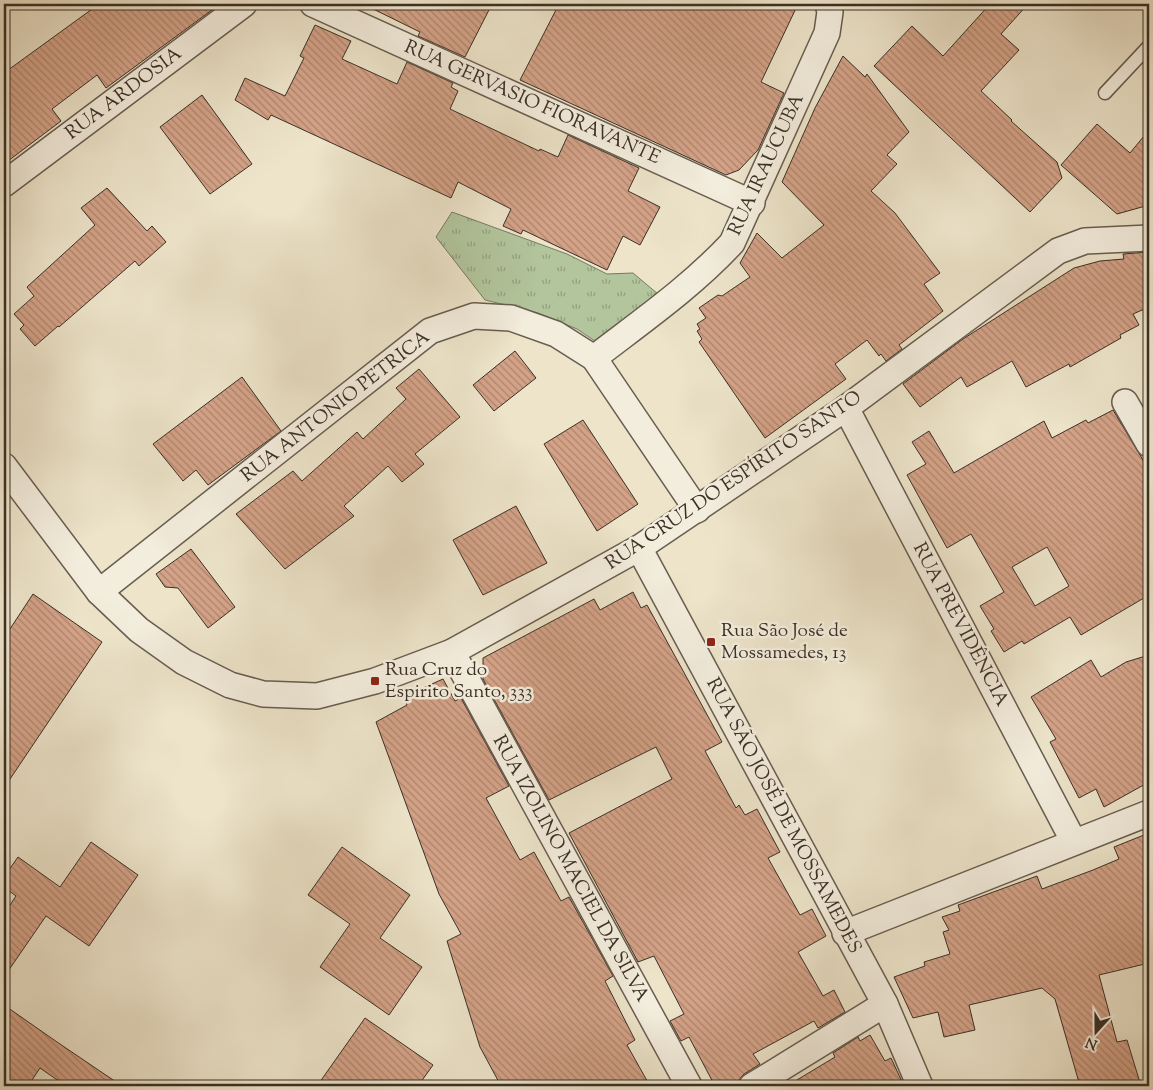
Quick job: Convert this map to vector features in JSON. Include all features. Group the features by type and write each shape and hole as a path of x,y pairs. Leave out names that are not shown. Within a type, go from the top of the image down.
{"street":[{"name":"RUA ARDOSIA","path":"4,184 244,4"},
{"name":"RUA GERVASIO FIORAVANTE","path":"313,4 752,203"},
{"name":"RUA IRAUCUBA","path":"594,358 708,269 732,243 752,203 827,33 830,12 828,4"},
{"name":"RUA CRUZ DO ESPÍRITO SANTO","path":"4,466 99,592 139,630 184,662 230,685 263,694 317,696 375,681 452,652 640,548 846,408 1058,251 1085,241 1149,238"},
{"name":"RUA ANTONIO PETRICA","path":"99,592 430,332 474,316 510,318 556,334 594,358 697,510"},
{"path":"1125,402 1149,444"},
{"name":"RUA PREVIDÊNCIA","path":"846,408 1074,842"},
{"name":"RUA SÃO JOSÉ DE MOSSAMEDES","path":"640,548 845,933 885,1004 920,1086"},
{"name":"RUA IZOLINO MACIEL DA SILVA","path":"452,652 689,1086"},
{"path":"845,933 1149,813"},
{"path":"752,1086 885,1004"}],"lane":[{"path":"1105,92 1149,46"}],"green space":[{"path":"452,212 567,254 607,274 633,273 658,294 598,343 577,329 538,313 485,300 436,237"}],"building":[{"path":"99,4 220,4 106,88 97,75 52,109 61,121 4,164 4,73"},
{"path":"363,4 492,4 465,57 418,36 420,32"},
{"path":"559,4 798,4 761,82 784,93 758,150 739,170 726,175 520,80"},
{"path":"990,4 1028,4 1001,34 1019,50 981,91 1057,162 1062,178 1030,212 874,66 912,26 943,56"},
{"path":"315,25 351,41 342,59 397,84 407,62 453,83 451,87 458,91 450,109 539,151 540,149 558,157 568,135 639,168 628,191 660,207 640,245 623,236 607,270 523,230 521,234 503,226 511,209 458,182 451,198 271,115 268,120 235,100 245,78 285,96 304,58 300,56"},
{"path":"843,56 865,77 867,74 909,132 887,155 897,164 871,191 895,213 940,273 924,284 943,311 899,345 902,349 886,361 881,354 879,356 867,340 835,364 846,379 765,438 699,342 702,339 697,331 700,329 697,324 706,318 699,308 718,295 722,296 750,277 740,263 757,233 782,258 824,225 782,182 815,108"},
{"path":"202,95 252,164 210,194 160,127"},
{"path":"1097,124 1130,153 1149,130 1149,205 1117,214 1061,165"},
{"path":"107,188 147,231 152,226 166,242 139,266 135,261 35,346 20,329 24,325 14,314 34,296 27,287 95,225 81,208"},
{"path":"1149,252 1149,307 1133,314 1139,325 1120,335 1121,338 1070,367 1069,364 1026,387 1012,361 967,387 961,377 920,407 903,384 963,339 1074,268 1100,261 1124,259 1123,254"},
{"path":"515,351 536,378 494,411 473,385"},
{"path":"419,369 460,417 415,454 424,464 402,482 388,466 344,506 354,516 285,569 236,514 293,471 302,481 357,432 363,439 406,399 396,388"},
{"path":"242,377 281,431 208,485 196,470 183,481 153,444"},
{"path":"1113,410 1149,470 1149,595 1081,635 1070,617 1024,644 1022,641 1004,652 991,631 994,629 980,606 1004,592 971,534 947,548 907,475 926,464 912,442 929,431 954,473 1044,421 1052,438 1086,420 1088,423","holes":["1047,547 1069,586 1035,606 1012,567"]},
{"path":"583,420 638,504 597,531 544,444"},
{"path":"516,506 547,563 483,595 453,540"},
{"path":"191,549 235,607 208,628 178,588 165,587 156,574"},
{"path":"633,592 641,608 647,605 722,742 705,751 736,808 739,805 745,815 757,809 780,852 768,858 800,915 812,909 826,936 798,952 823,996 834,990 845,1012 818,1028 814,1021 753,1054 760,1064 744,1074 739,1080 738,1086 715,1086 689,1037 681,1041 670,1021 684,1014 654,956 638,962 569,833 672,779 656,747 549,800 483,679 483,658 594,599 600,610"},
{"path":"33,594 102,642 4,788 4,638"},
{"path":"1149,655 1149,782 1104,807 1096,789 1079,798 1050,742 1056,739 1031,697 1091,660 1101,677 1126,662"},
{"path":"443,679 455,701 461,698 509,786 486,798 520,860 534,852 561,901 569,897 613,976 605,981 635,1040 627,1045 650,1086 501,1086 480,1047 447,941 461,934 439,894 376,722 407,705 403,697"},
{"path":"1149,833 1149,963 1099,975 1117,1042 1127,1040 1141,1086 1080,1086 1055,999 1042,988 969,1005 975,1030 944,1037 938,1012 913,1018 894,977 925,966 924,962 950,954 943,932 949,930 942,917 960,911 958,905 1037,876 1042,889 1093,870 1119,859 1114,847"},
{"path":"91,842 138,875 89,946 46,916 4,977 4,914 16,896 4,887 4,877 18,857 60,887"},
{"path":"342,847 410,895 380,938 422,967 389,1015 320,967 350,924 308,895"},
{"path":"4,1005 122,1086 66,1086 40,1068 28,1086 4,1086"},
{"path":"365,1018 433,1065 418,1086 317,1086"},
{"path":"870,1035 885,1061 891,1058 904,1086 787,1086 835,1057 833,1053 858,1037 860,1041"}],"place":[{"name":"Rua São José de Mossamedes, 13","path":"711,642"},
{"name":"Rua Cruz do Espirito Santo, 333","path":"375,681"}]}
